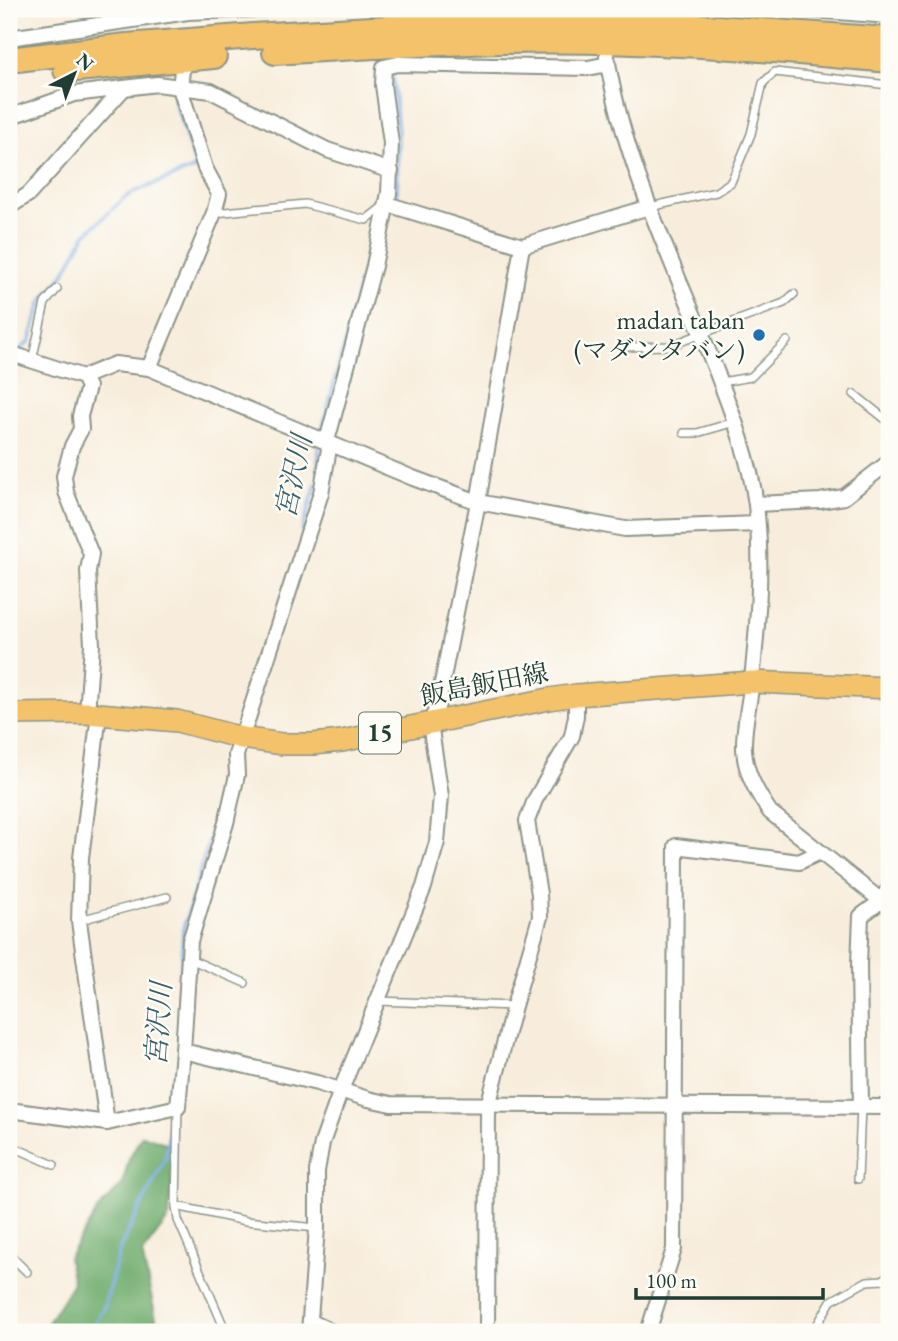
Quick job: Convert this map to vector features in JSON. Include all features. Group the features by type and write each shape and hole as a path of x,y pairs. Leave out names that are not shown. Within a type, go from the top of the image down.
{"highway":[{"path":"9,60 215,39 506,21 648,23 889,40"},
{"path":"9,77 253,53 505,41 643,43 783,50 889,60"}],"main road":[{"name":"飯島飯田線","path":"9,714 93,714 177,720 242,738 282,744 313,744 576,695 752,682 889,688"}],"street":[{"path":"9,38 189,10 262,9"},
{"path":"800,9 865,11 889,16"},
{"path":"178,23 189,10"},
{"path":"321,438 374,266 387,204 391,144 383,85 384,67 588,68 607,60 627,140 649,208 735,421 756,504 760,580 744,748 755,791 770,811 820,852 887,899 861,916 861,1107"},
{"path":"149,368 214,213 219,194 205,168 180,88 182,70"},
{"path":"9,117 74,94 157,84 211,92 327,150 391,171"},
{"path":"9,207 29,194 124,88"},
{"path":"387,204 522,246 649,208"},
{"path":"310,1325 317,1228 317,1171 322,1143 424,887 437,842 441,796 430,723 437,708 478,502 522,246"},
{"path":"9,353 83,377 115,364 149,368 478,502 625,529 757,524"},
{"path":"83,377 88,387 80,416 81,429 72,446 64,476 66,492 91,554 88,571 93,714 79,920 107,1124"},
{"path":"9,1110 107,1124 178,1107 190,941 226,823 237,775 236,755 321,493 329,449 321,438"},
{"path":"756,504 844,497 889,461"},
{"path":"487,1332 488,1106 540,917 527,821 535,800 572,736 576,695"},
{"path":"648,1332 674,1249 676,846 799,862 820,852"},
{"path":"183,1051 391,1104 889,1107"}],"lane":[{"path":"649,208 716,192 731,183 751,134 763,83 775,72 889,85"},
{"path":"214,213 305,204 366,220 387,204"},
{"path":"32,362 45,303 57,289"},
{"path":"624,347 668,346 784,303 794,294"},
{"path":"720,382 751,377 787,341"},
{"path":"854,394 889,422"},
{"path":"684,433 697,433 735,421"},
{"path":"79,920 167,897"},
{"path":"190,959 245,983"},
{"path":"377,1001 514,1006"},
{"path":"178,1107 178,1220 226,1332"},
{"path":"858,1179 861,1107"},
{"path":"9,1145 54,1165"},
{"path":"176,1206 246,1221 317,1228"},
{"path":"9,1254 27,1272"},
{"path":"813,1332 831,1301 867,1281 883,1280 889,1274"},
{"path":"310,1325 342,1332"}],"green space":[{"path":"142,1135 174,1146 169,1218 142,1254 159,1332 42,1332 73,1283 68,1258 99,1208 122,1185 129,1159"}],"waterway":[{"name":"宮沢川","path":"392,69 398,134 397,195"},
{"path":"17,352 30,341 41,303 64,274 85,235 134,192 196,168 174,98"},
{"name":"宮沢川","path":"321,435 373,231"},
{"name":"宮沢川","path":"318,473 319,443"},
{"name":"宮沢川","path":"302,531 316,484"},
{"name":"宮沢川","path":"181,976 183,930 226,782 231,747"},
{"name":"宮沢川","path":"91,1332 104,1308 120,1248 166,1157 170,1121"}],"place":[{"name":"madan taban (マダンタバン)","path":"759,335"}]}
